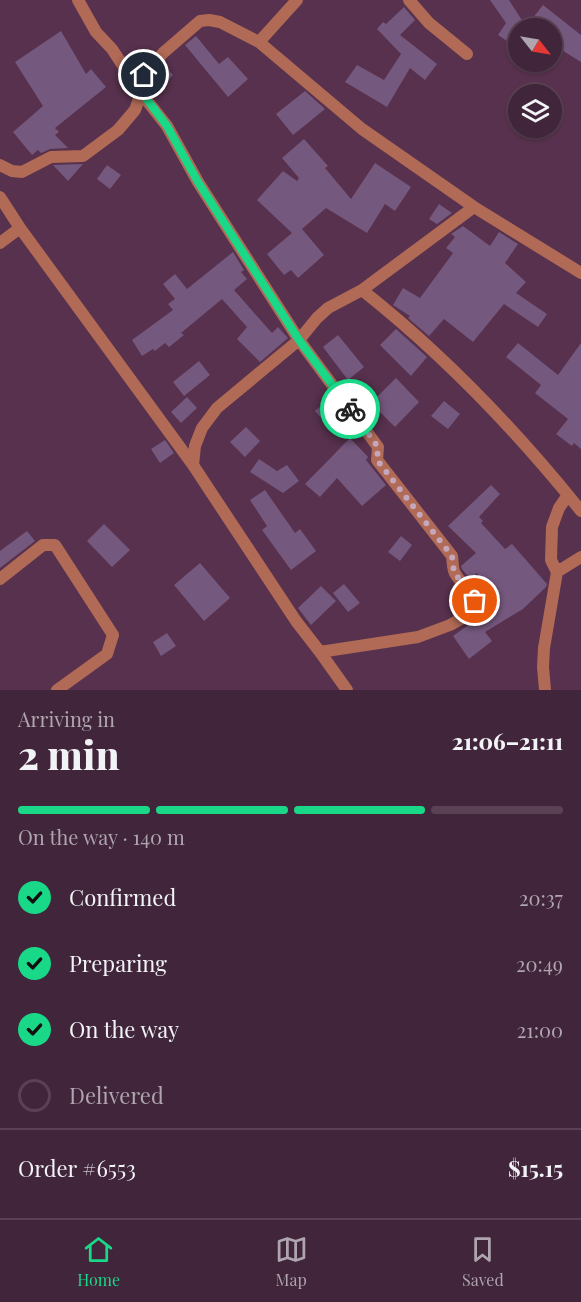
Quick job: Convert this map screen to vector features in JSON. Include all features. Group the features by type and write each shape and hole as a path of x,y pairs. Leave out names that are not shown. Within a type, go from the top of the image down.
{"street":[{"path":"78,0 96,32 112,49 167,126 198,182 299,340 378,447 377,460 452,556 454,573 470,591 477,608 450,625 418,638 320,652"},
{"path":"259,42 297,0"},
{"path":"409,0 429,22 467,54"},
{"path":"0,165 12,171 22,172 51,157 83,156 118,130 135,110 139,89 163,53 200,21 220,22 259,42 362,129 474,207 581,273"},
{"path":"0,197 20,228 193,465 296,621 347,690"},
{"path":"193,465 195,446 207,419 217,408 299,340 316,318 328,308 362,290 474,207"},
{"path":"0,243 20,228"},
{"path":"362,290 403,322 466,381 581,511"},
{"path":"545,690 544,648 557,572 551,560 552,527 559,508 568,495"},
{"path":"0,579 43,545 55,545 112,635 107,654 57,690"},
{"path":"557,572 581,557"}],"building":[{"path":"490,0 509,0 521,18 508,18 508,42 498,35 506,23"},
{"path":"543,5 559,18 533,18"},
{"path":"404,7 415,20 400,35 437,64 425,80 410,68 387,107 345,82 357,65 384,80 401,54 377,29 383,22 386,24"},
{"path":"562,20 581,35 581,62 562,50"},
{"path":"61,31 86,74 91,69 106,87 55,128 59,132 55,135 68,148 50,149 41,153 38,150 32,155 13,132 43,106 15,62"},
{"path":"196,36 219,64 228,57 248,79 228,97 185,45"},
{"path":"164,65 173,75 158,90 150,81"},
{"path":"305,91 325,109 293,135 276,114"},
{"path":"304,139 328,166 325,168 351,199 375,163 411,187 395,211 385,204 367,233 326,208 302,229 324,255 298,278 291,270 284,275 267,254 292,233 257,200 283,171 297,181 299,178 282,158"},
{"path":"83,164 68,181 53,165"},
{"path":"107,165 121,175 110,189 97,179"},
{"path":"439,204 452,213 437,224 429,219"},
{"path":"463,226 490,246 499,232 518,244 505,263 526,282 516,293 547,314 538,327 504,304 473,342 444,319 429,336 408,318 410,316 393,305 403,288 420,298 453,253 446,248 455,237 451,234"},
{"path":"233,252 244,270 241,272 247,279 234,290 272,333 278,327 288,338 260,362 237,339 247,327 222,299 181,333 184,335 169,347 165,343 155,351 153,349 142,356 132,340 173,310 168,304 175,299 163,284 175,274 187,289"},
{"path":"396,329 427,357 411,376 380,345"},
{"path":"338,335 364,367 348,380 323,347"},
{"path":"518,343 558,375 581,343 581,449 574,443 572,446 556,434 568,419 535,393 541,385 506,357"},
{"path":"199,361 210,375 184,396 173,382"},
{"path":"396,378 419,402 395,427 371,403"},
{"path":"187,397 197,408 181,423 171,412"},
{"path":"331,397 344,415 330,428 315,411"},
{"path":"444,401 460,414 448,429 431,416"},
{"path":"246,427 260,441 245,457 230,442"},
{"path":"350,438 368,457 366,460 386,485 362,506 337,478 320,497 305,484"},
{"path":"165,440 174,453 160,463 151,449"},
{"path":"259,459 277,471 287,465 299,481 283,493 250,472"},
{"path":"491,485 500,494 479,517 483,521 481,523 505,549 512,544 547,584 523,609 485,632 492,641 469,659 453,636 496,605 477,573 470,579 462,569 461,566 476,553 448,526"},
{"path":"265,490 295,533 300,529 316,551 291,570 262,530 267,526 250,500"},
{"path":"104,524 130,550 112,567 87,541"},
{"path":"27,531 35,541 0,568 0,551"},
{"path":"401,536 412,545 400,561 388,552"},
{"path":"200,563 230,598 204,621 174,585"},
{"path":"344,584 360,603 348,612 333,593"},
{"path":"321,586 336,601 311,625 298,608"},
{"path":"167,633 176,646 161,656 153,642"}],"way so far":[{"path":"350,409 378,447 377,460 452,556 454,573 470,591 475,601"}],"route":[{"path":"144,75 136,85 167,126 198,182 299,340 350,409"}]}
